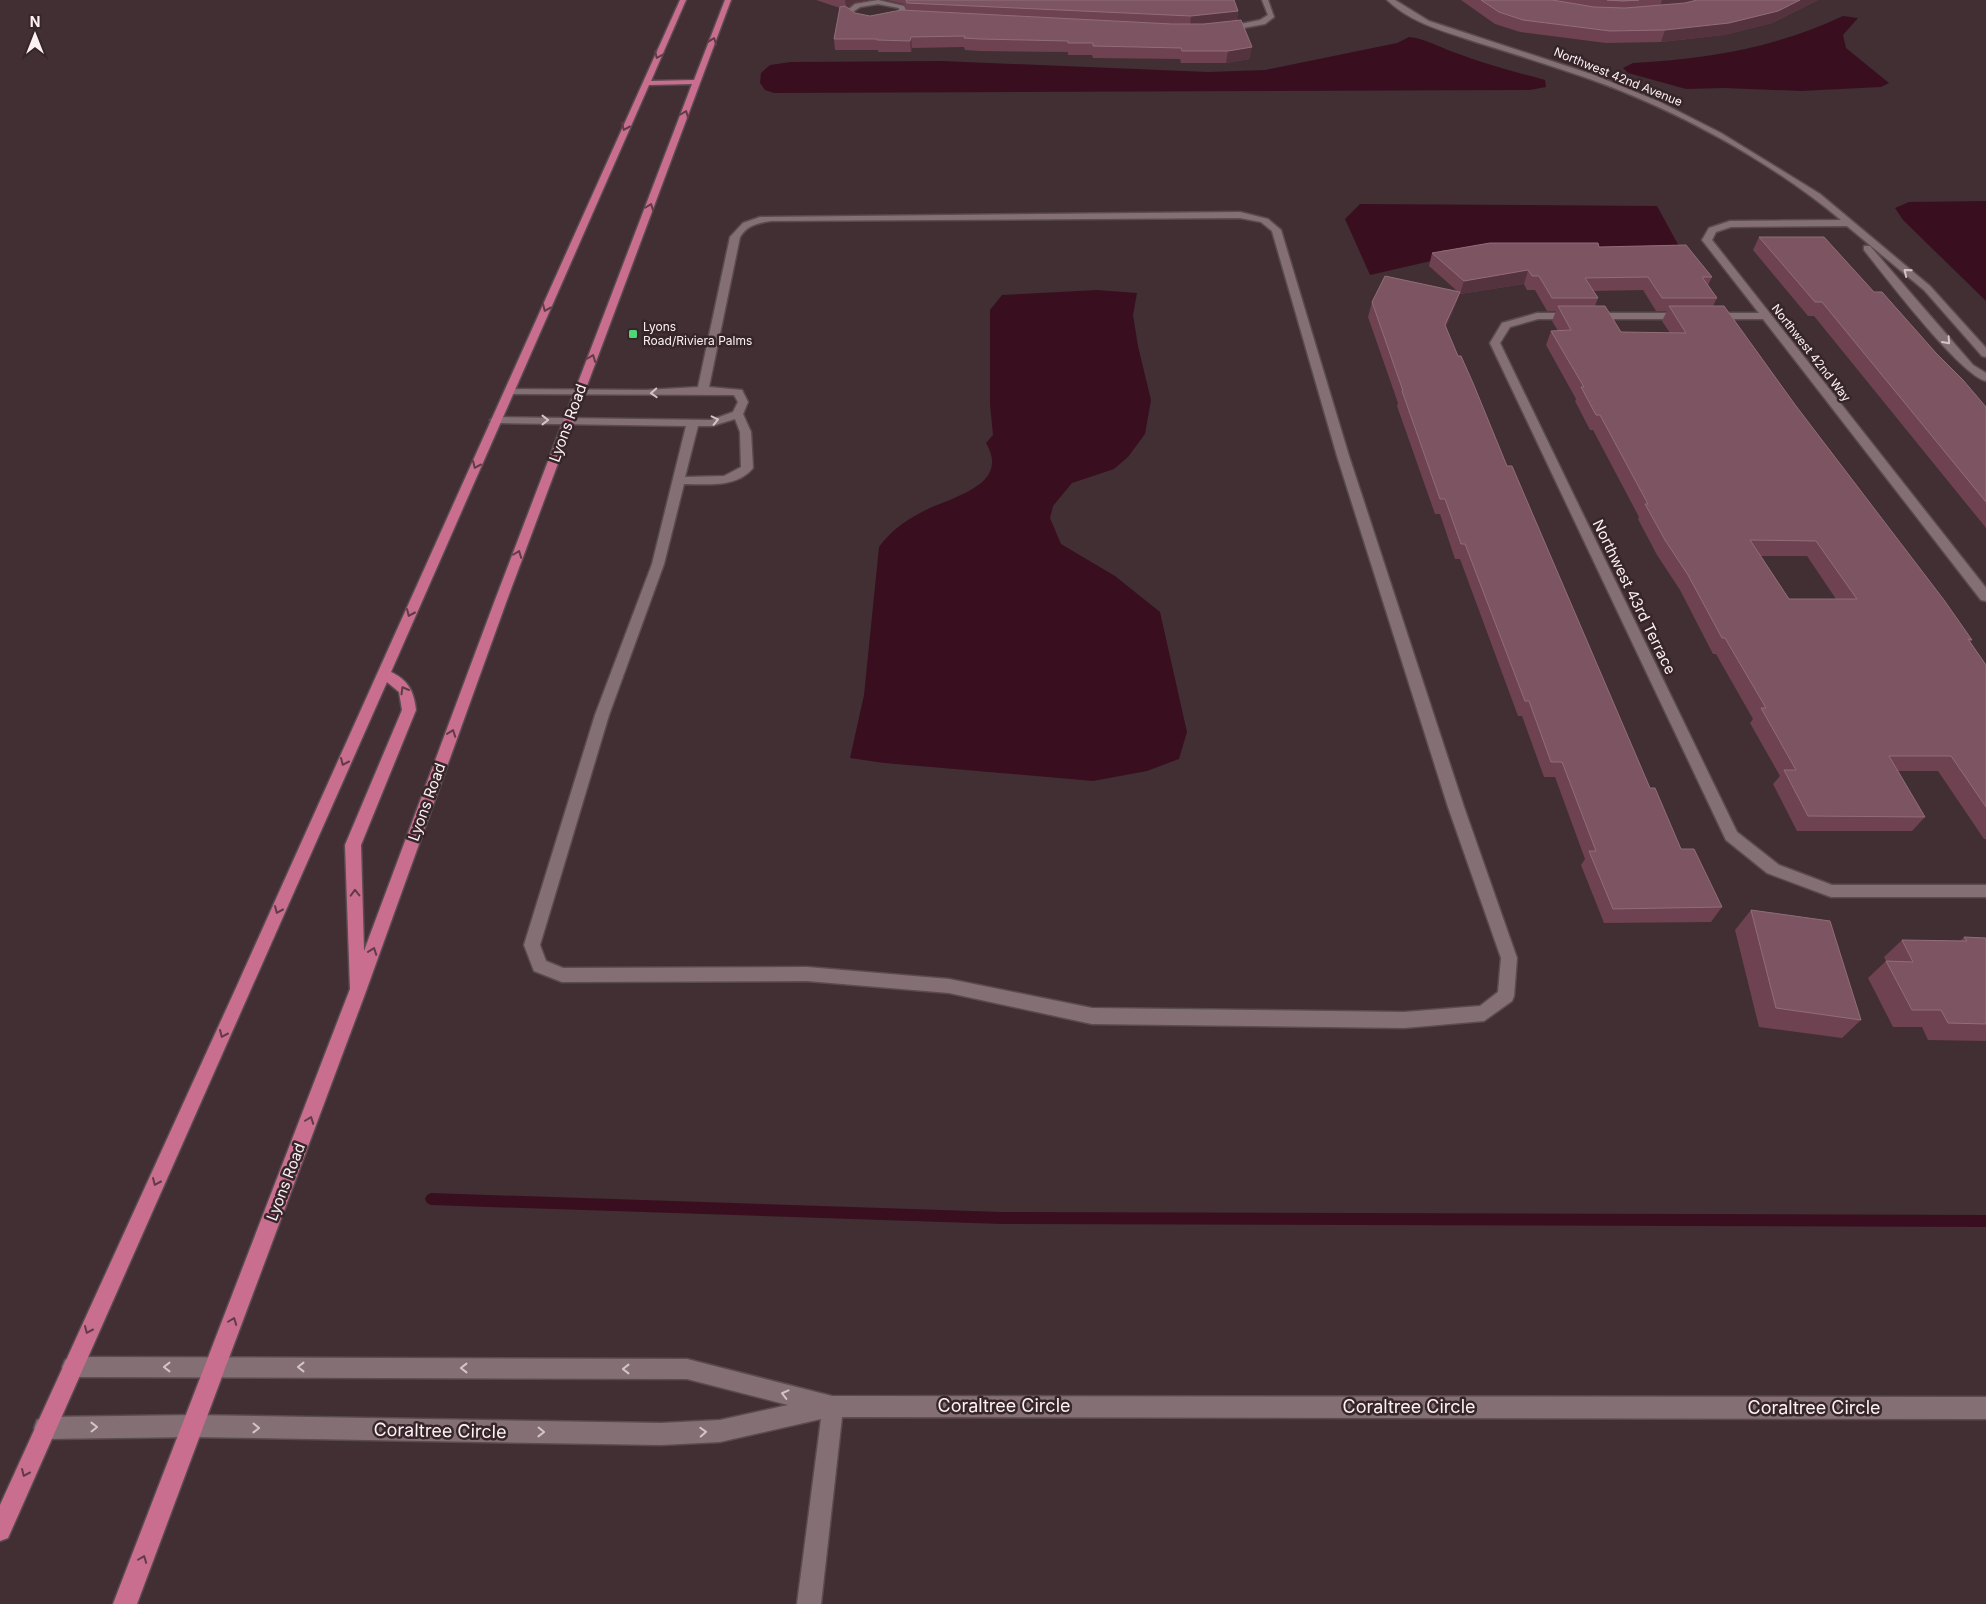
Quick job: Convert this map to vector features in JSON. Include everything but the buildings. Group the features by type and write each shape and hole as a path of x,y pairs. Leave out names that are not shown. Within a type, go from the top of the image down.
{"main road":[{"path":"0,1530 72,1366 243,990 683,0"},
{"name":"Lyons Road","path":"125,1604 357,994 500,600 570,421 728,0"},
{"path":"645,83 697,82"},
{"path":"357,994 353,845 409,710 408,694 398,681 382,674"}],"street":[{"path":"1217,31 1262,22 1272,16 1265,0"},
{"name":"Northwest 42nd Avenue","path":"1390,0 1426,23 1591,77 1656,104 1718,135 1817,196 1926,288 1986,354"},
{"path":"900,18 904,11 896,5 888,3 860,5 853,7 848,13 853,19 868,22 886,22 900,18 914,20"},
{"path":"692,422 658,564 602,715 532,945 540,966 562,975 807,974 949,986 1092,1016 1404,1020 1484,1013 1506,996 1509,958 1456,807 1343,456 1276,230 1271,224 1259,218 1240,215 772,218 756,220 739,228 735,236 703,390"},
{"name":"Northwest 42nd Way","path":"1848,224 1730,224 1712,230 1707,240 1986,597"},
{"name":"Northwest 42nd Avenue","path":"1848,224 1914,305 1969,367 1986,378"},
{"path":"1914,305 1942,305"},
{"name":"Northwest 43rd Terrace","path":"1766,316 1537,316 1506,325 1495,344 1731,836 1773,869 1831,891 1986,891"},
{"path":"496,420 712,423 737,414 743,402 738,392 703,390 579,393 510,391"},
{"path":"679,480 721,480 741,474 747,468 745,435 741,418 737,414"},
{"name":"Coraltree Circle","path":"72,1366 687,1369 833,1406"},
{"path":"809,1604 833,1406"},
{"name":"Coraltree Circle","path":"45,1428 194,1426 661,1434 720,1431 833,1406 1986,1408"}],"shaded area":[{"path":"1843,16 1858,18 1843,35 1846,48 1889,83 1881,87 1801,91 1724,88 1686,89 1628,73 1623,68 1633,63 1714,55 1766,44"},
{"path":"1409,37 1427,41 1489,64 1545,80 1546,87 1530,90 774,93 765,90 760,83 761,73 770,65 791,62 942,61 1208,72 1265,70 1397,43"},
{"path":"1986,201 1986,301 1903,220 1895,208 1909,202"},
{"path":"1360,204 1657,206 1680,248 1443,250 1431,261 1370,275 1345,219"},
{"path":"1097,290 1137,293 1133,315 1138,346 1151,400 1145,434 1128,457 1114,469 1072,483 1053,506 1050,518 1061,544 1115,576 1160,612 1187,732 1179,759 1147,771 1093,781 884,763 850,758 864,695 879,547 902,524 932,507 973,489 984,480 991,470 992,458 986,443 993,435 990,404 990,310 1002,295"}],"waterway":[{"path":"431,1199 1002,1218 1986,1221"}],"place":[{"name":"Lyons Road/Riviera Palms","path":"633,334"}]}
